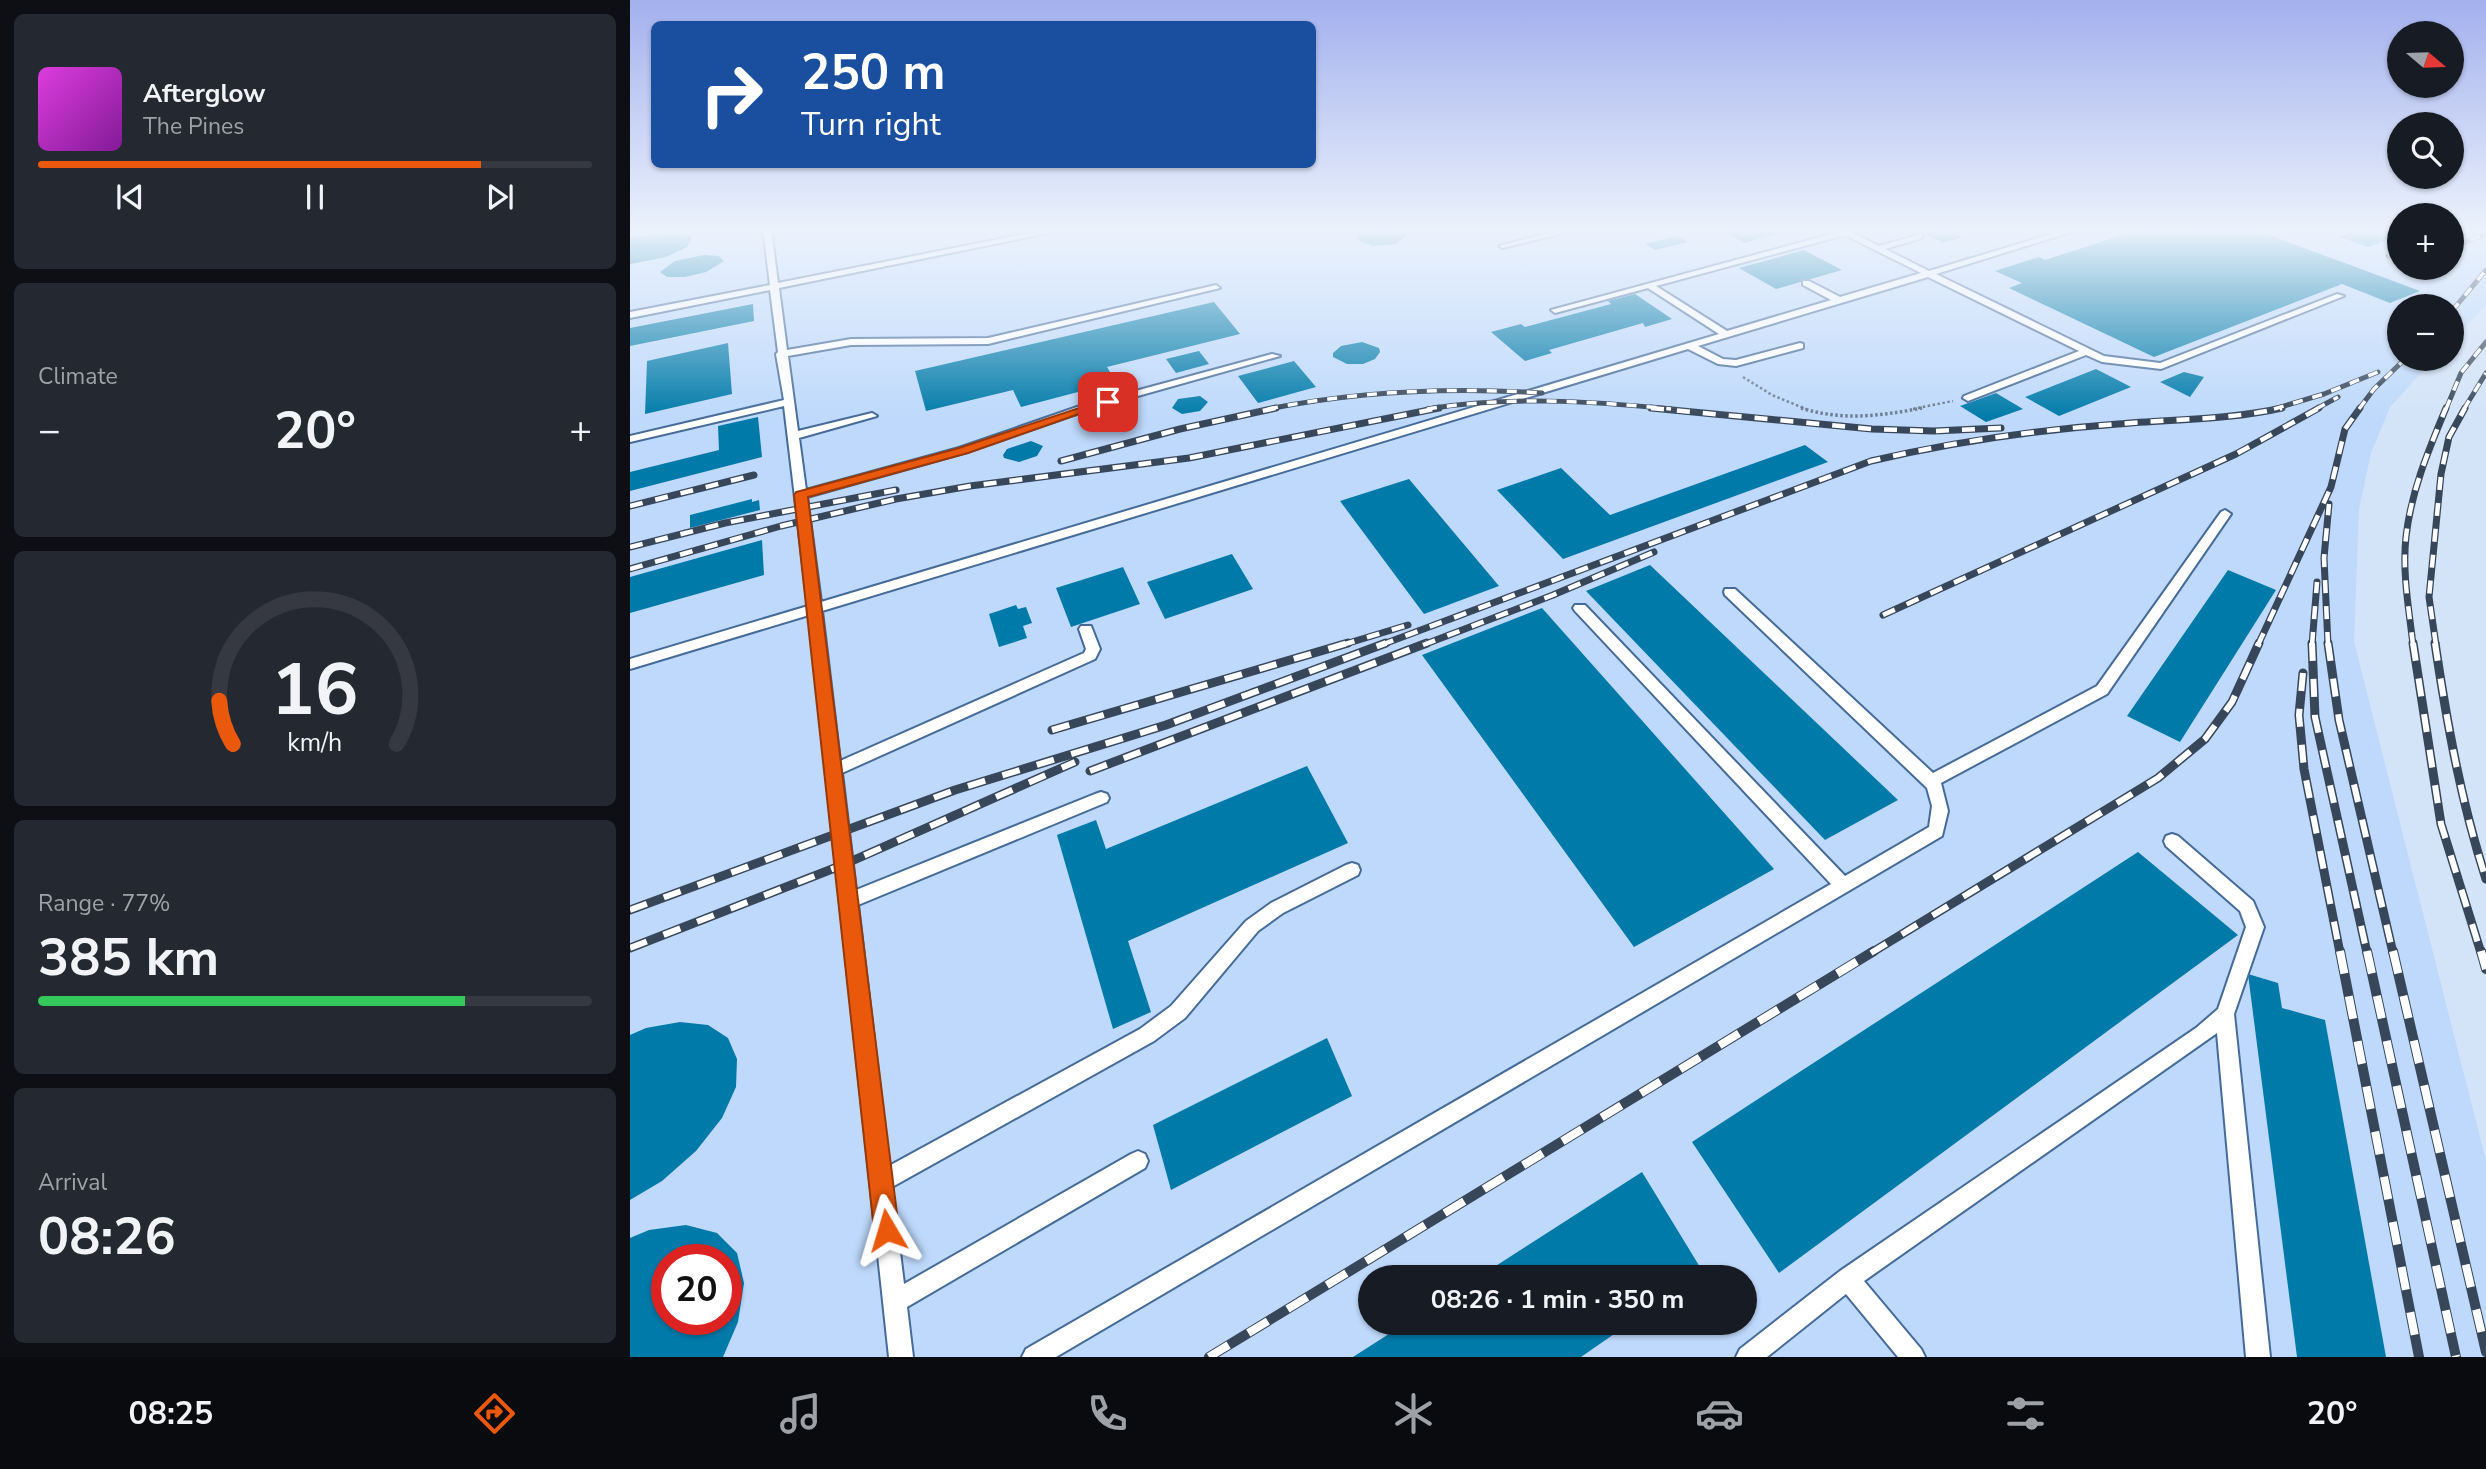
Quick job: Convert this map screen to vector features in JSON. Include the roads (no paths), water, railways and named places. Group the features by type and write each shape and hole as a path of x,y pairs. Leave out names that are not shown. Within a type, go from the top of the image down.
{"lane":[{"path":"630,315 745,292"},
{"path":"773,292 815,608 901,1357"},
{"path":"781,354 851,342 988,341 1197,292"},
{"path":"1555,310 1621,292"},
{"path":"1660,292 1727,335"},
{"path":"1823,292 1840,301"},
{"path":"630,664 1868,292"},
{"path":"1964,292 2102,359 2161,366 2340,296"},
{"path":"1690,346 1721,362 1736,363 1800,346"},
{"path":"1968,398 2085,352"},
{"path":"801,495 964,450 1084,408 1275,356"},
{"path":"630,439 788,402"},
{"path":"792,436 872,416"},
{"path":"1932,781 2102,690 2225,514"},
{"path":"1034,1357 1936,831 1942,816 1941,799 1932,781 1730,592"},
{"path":"1580,608 1843,886"},
{"path":"834,770 1090,656 1093,649 1086,628"},
{"path":"848,901 1101,798"},
{"path":"2172,841 2247,906 2255,927 2225,1014 2258,1357"},
{"path":"881,1182 1147,1035 1178,1012 1252,926 1277,908 1352,870"},
{"path":"1748,1357 1848,1279 2203,1034 2225,1014"},
{"path":"895,1301 1138,1161"},
{"path":"1848,1279 1913,1357"}],"railway":[{"path":"2464,297 2467,292"},
{"path":"2446,409 2461,373 2486,342"},
{"path":"2359,409 2393,371"},
{"path":"2274,409 2324,394 2378,372"},
{"path":"2464,409 2486,373"},
{"path":"1268,409 1336,398 1404,392 1473,390 1542,393"},
{"path":"2316,409 2338,397"},
{"path":"1427,409 1518,401 1671,409"},
{"path":"1061,461 1180,429 1276,408"},
{"path":"630,569 781,526 896,499 970,486 1189,458 1439,408"},
{"path":"1651,408 1872,429 1934,431 2001,428"},
{"path":"1381,645 1871,461 2025,433 2221,417 2282,408"},
{"path":"1883,615 2236,454 2319,408"},
{"path":"2258,645 2331,487 2345,429 2360,408"},
{"path":"2413,645 2405,577 2408,520 2416,487 2446,408"},
{"path":"2436,645 2429,597 2441,474 2449,437 2465,408"},
{"path":"630,506 754,475"},
{"path":"630,547 725,523 896,490"},
{"path":"2328,645 2324,558 2329,504"},
{"path":"1423,645 1553,595 1654,552"},
{"path":"2312,644 2317,582"},
{"path":"1342,645 1408,625"},
{"path":"1052,730 1348,643"},
{"path":"630,910 955,790 1166,725 1386,643"},
{"path":"1090,771 1427,643"},
{"path":"1871,953 2158,778 2205,739 2232,702 2259,643"},
{"path":"2328,643 2339,720 2393,953"},
{"path":"2413,643 2441,824 2481,953"},
{"path":"2435,643 2456,762 2486,879"},
{"path":"2312,644 2315,717 2367,953"},
{"path":"2303,673 2299,715 2304,769 2340,953"},
{"path":"630,948 845,864 1075,762"},
{"path":"1209,1357 1874,951"},
{"path":"2340,951 2419,1357"},
{"path":"2367,951 2456,1357"},
{"path":"2393,951 2486,1352"},
{"path":"2481,951 2486,969"}]}
